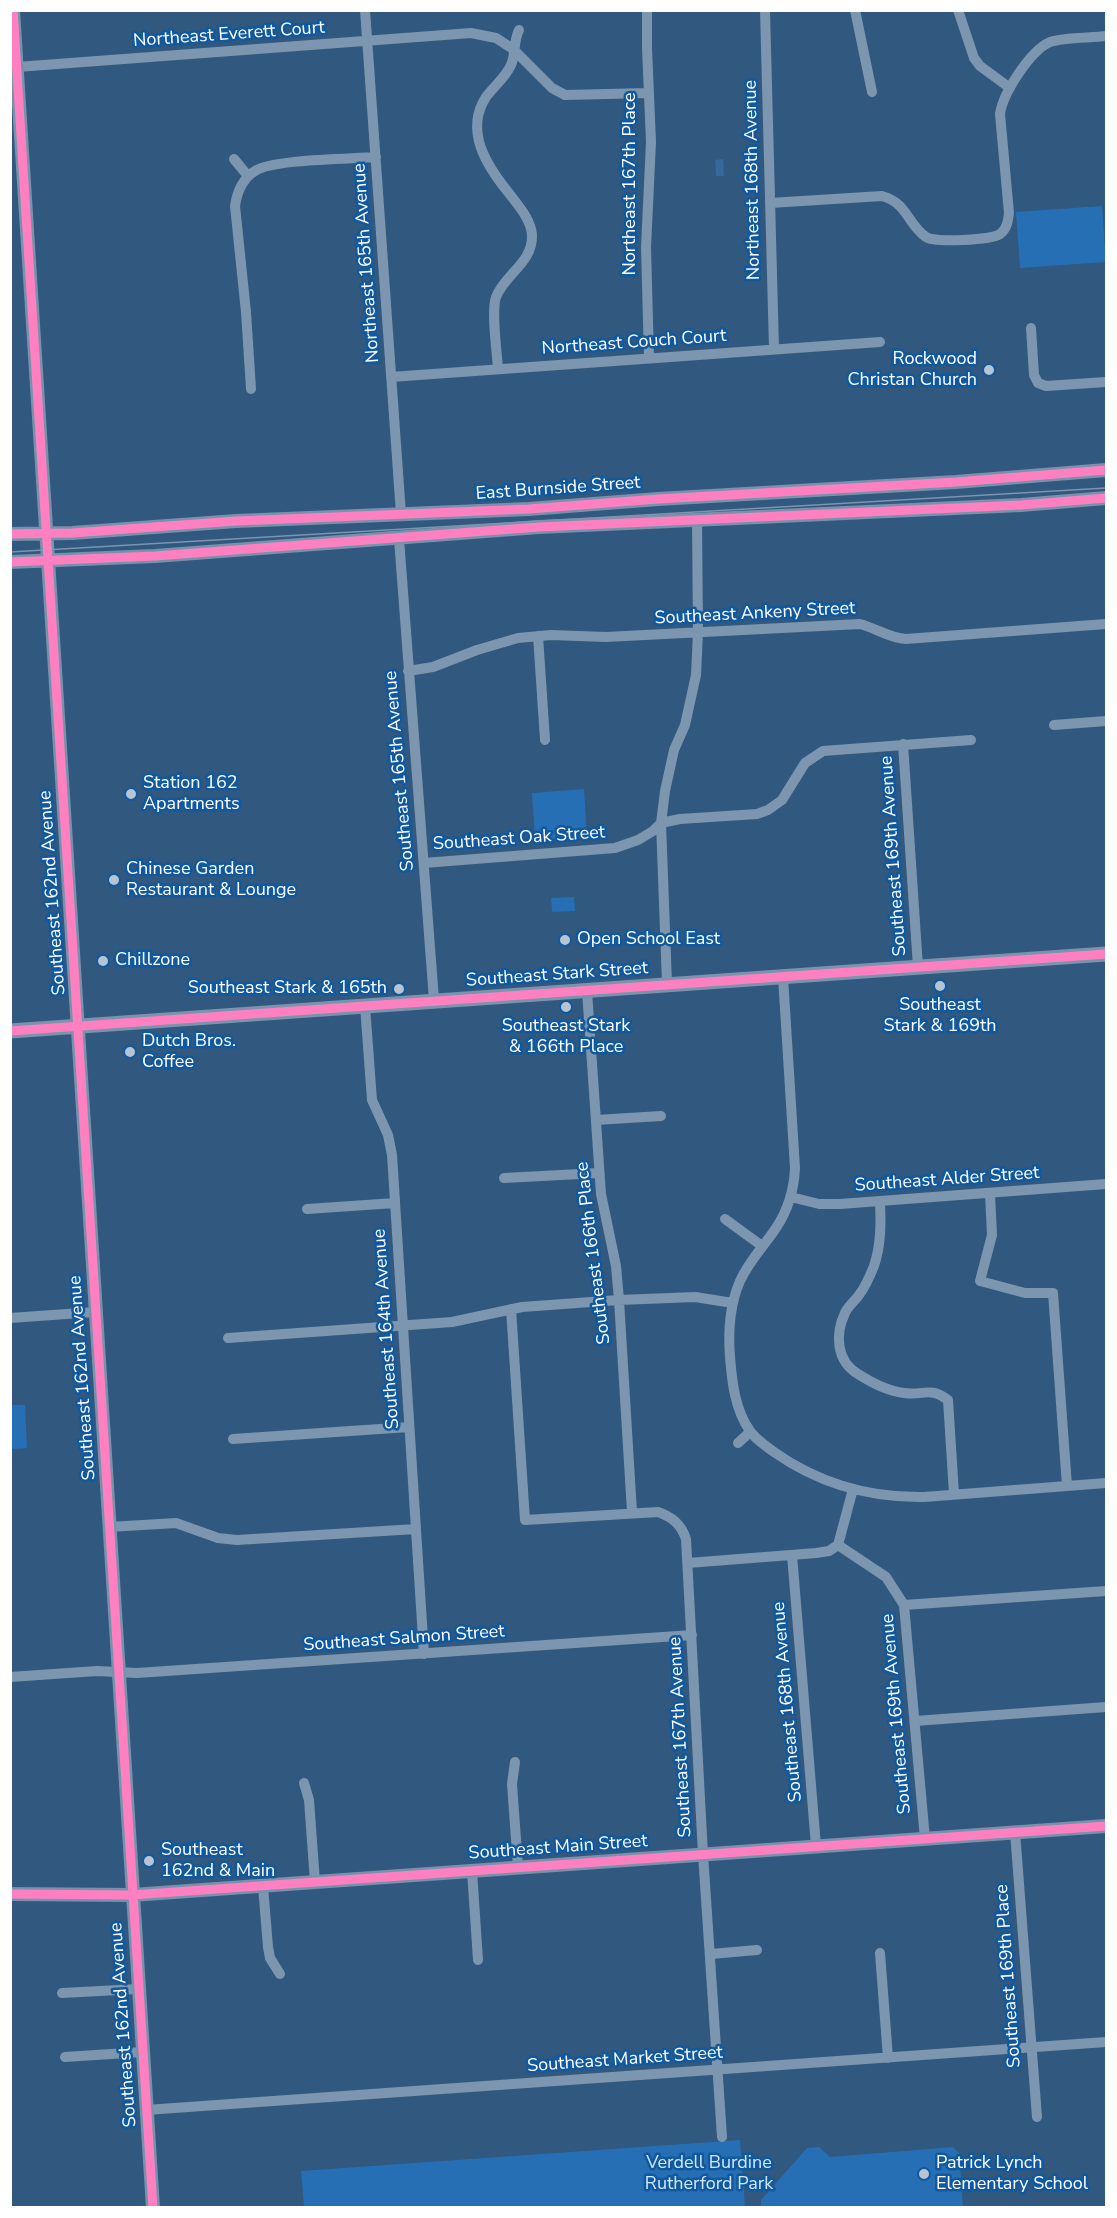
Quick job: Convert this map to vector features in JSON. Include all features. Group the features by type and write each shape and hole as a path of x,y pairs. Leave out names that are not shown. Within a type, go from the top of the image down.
{"main road":[{"name":"Southeast Stark Street","path":"10,1031 1107,954"}],"street":[{"name":"Southeast 162nd Avenue","path":"13,10 153,2208"},
{"name":"Northeast 165th Avenue","path":"365,10 401,514"},
{"name":"Northeast 167th Place","path":"647,10 648,93 651,107 646,247 649,358"},
{"name":"Northeast 168th Avenue","path":"765,10 774,349"},
{"path":"855,10 872,92"},
{"path":"958,10 974,58 980,66 1010,88"},
{"path":"498,369 495,302 499,291 524,262 532,240 532,232 518,206 485,161 478,131 478,120 485,99 511,64 519,30"},
{"name":"Northeast Everett Court","path":"17,67 471,33 495,38 513,49 552,88 565,95 648,93"},
{"path":"770,203 882,196 901,205 926,237 936,241 989,237 999,234 1008,224 1009,213 1000,114 1010,88 1042,47 1053,41 1107,36"},
{"path":"251,389 235,206 237,192 246,178 262,167 376,157"},
{"path":"234,159 246,178"},
{"path":"1031,328 1034,375 1038,383 1046,386 1107,382"},
{"name":"Northeast Couch Court","path":"391,377 880,342"},
{"name":"East Burnside Street","path":"10,562 48,547 72,533 236,521 529,509 658,499 956,482 1107,470"},
{"name":"East Burnside Street","path":"10,534 48,547 155,556 539,528 1021,505 1107,498"},
{"path":"667,984 661,823 665,790 674,750 690,705 696,675 697,521"},
{"name":"Southeast 165th Avenue","path":"399,538 435,1000"},
{"name":"Southeast Ankeny Street","path":"408,671 446,664 501,642 538,636 566,635 606,638 860,624 896,638 906,639 1107,624"},
{"path":"538,636 545,740"},
{"path":"1054,725 1107,721"},
{"path":"903,744 971,740"},
{"name":"Southeast Oak Street","path":"424,863 615,848 638,840 661,823 680,819 757,813 768,810 783,800 802,767 814,756 824,752 903,744"},
{"name":"Southeast 169th Avenue","path":"903,744 918,967"},
{"path":"663,746 674,750"},
{"path":"783,977 795,1168 790,1197 779,1222 740,1281 733,1303 728,1338 733,1389 750,1432 769,1448 801,1468 853,1490 906,1497 1107,1483"},
{"name":"Southeast 166th Place","path":"587,991 599,1173 604,1213 616,1266 632,1512"},
{"name":"Southeast 164th Avenue","path":"365,1006 372,1100 391,1144 424,1654"},
{"path":"596,1120 661,1116"},
{"path":"504,1178 599,1173"},
{"name":"Southeast Alder Street","path":"790,1197 819,1204 880,1202 1107,1184"},
{"path":"990,1194 992,1235 980,1281 1025,1293 1053,1293 1067,1486"},
{"path":"880,1202 879,1246 875,1263 861,1293 846,1310 840,1326 839,1347 846,1364 855,1373 878,1386 904,1393 937,1392 948,1400 954,1494"},
{"path":"307,1209 395,1203"},
{"path":"725,1219 762,1246"},
{"path":"228,1338 466,1320 511,1309 618,1300 695,1297 733,1303"},
{"path":"511,1309 525,1520 632,1512"},
{"path":"10,1318 95,1312"},
{"path":"233,1439 409,1427"},
{"path":"738,1443 750,1432"},
{"path":"687,1563 829,1551 838,1545 853,1490"},
{"name":"Southeast 167th Avenue","path":"632,1512 658,1512 675,1521 683,1531 692,1635 703,1854 722,2137"},
{"path":"109,1527 176,1523 218,1538 237,1540 416,1529"},
{"name":"Southeast 169th Avenue","path":"838,1545 886,1577 904,1605 925,1839"},
{"name":"Southeast 168th Avenue","path":"792,1555 816,1846"},
{"path":"904,1605 1107,1591"},
{"name":"Southeast Salmon Street","path":"10,1677 98,1671 137,1673 692,1635"},
{"path":"915,1721 1107,1707"},
{"path":"515,1762 512,1784 518,1868"},
{"path":"304,1783 309,1800 315,1882"},
{"name":"Southeast Main Street","path":"10,1894 132,1895 1107,1826"},
{"name":"Southeast 169th Place","path":"1015,1832 1037,2117"},
{"path":"472,1871 478,1960"},
{"path":"263,1886 270,1958 280,1974"},
{"path":"711,1954 757,1950"},
{"path":"880,1953 888,2058"},
{"path":"62,1993 138,1989"},
{"name":"Southeast Market Street","path":"146,2110 1107,2042"},
{"path":"65,2057 142,2052"}],"green space":[{"path":"1102,206 1106,262 1020,268 1016,212"},
{"path":"584,789 587,837 535,840 532,793"},
{"path":"574,897 575,911 552,912 551,898"},
{"path":"11,1405 25,1405 27,1448 11,1449"},
{"name":"Verdell Burdine Rutherford Park","path":"740,2140 745,2207 304,2207 301,2171"},
{"path":"819,2147 830,2157 953,2147 959,2153 963,2207 761,2207 761,2200 807,2148"}],"shaded area":[{"path":"723,159 724,176 716,176 715,160"}],"tram line":[{"path":"10,552 1106,488"}],"cycle path":[{"path":"13,10 153,2208"},
{"path":"10,534 72,533 236,521 529,509 658,499 956,482 1106,470"},
{"path":"10,562 155,556 539,527 1021,505 1106,498"},
{"path":"10,1031 1106,954"},
{"path":"10,1894 132,1895 1106,1826"}],"place":[{"name":"Rockwood Christan Church","path":"989,370"},
{"name":"Station 162 Apartments","path":"131,794"},
{"name":"Chinese Garden Restaurant & Lounge","path":"114,880"},
{"name":"Open School East","path":"565,940"},
{"name":"Chillzone","path":"103,961"},
{"name":"Southeast Stark & 169th","path":"940,986"},
{"name":"Southeast Stark & 165th","path":"399,989"},
{"name":"Southeast Stark & 166th Place","path":"566,1007"},
{"name":"Dutch Bros. Coffee","path":"130,1052"},
{"name":"Southeast 162nd & Main","path":"149,1861"},
{"name":"Patrick Lynch Elementary School","path":"924,2174"}]}
